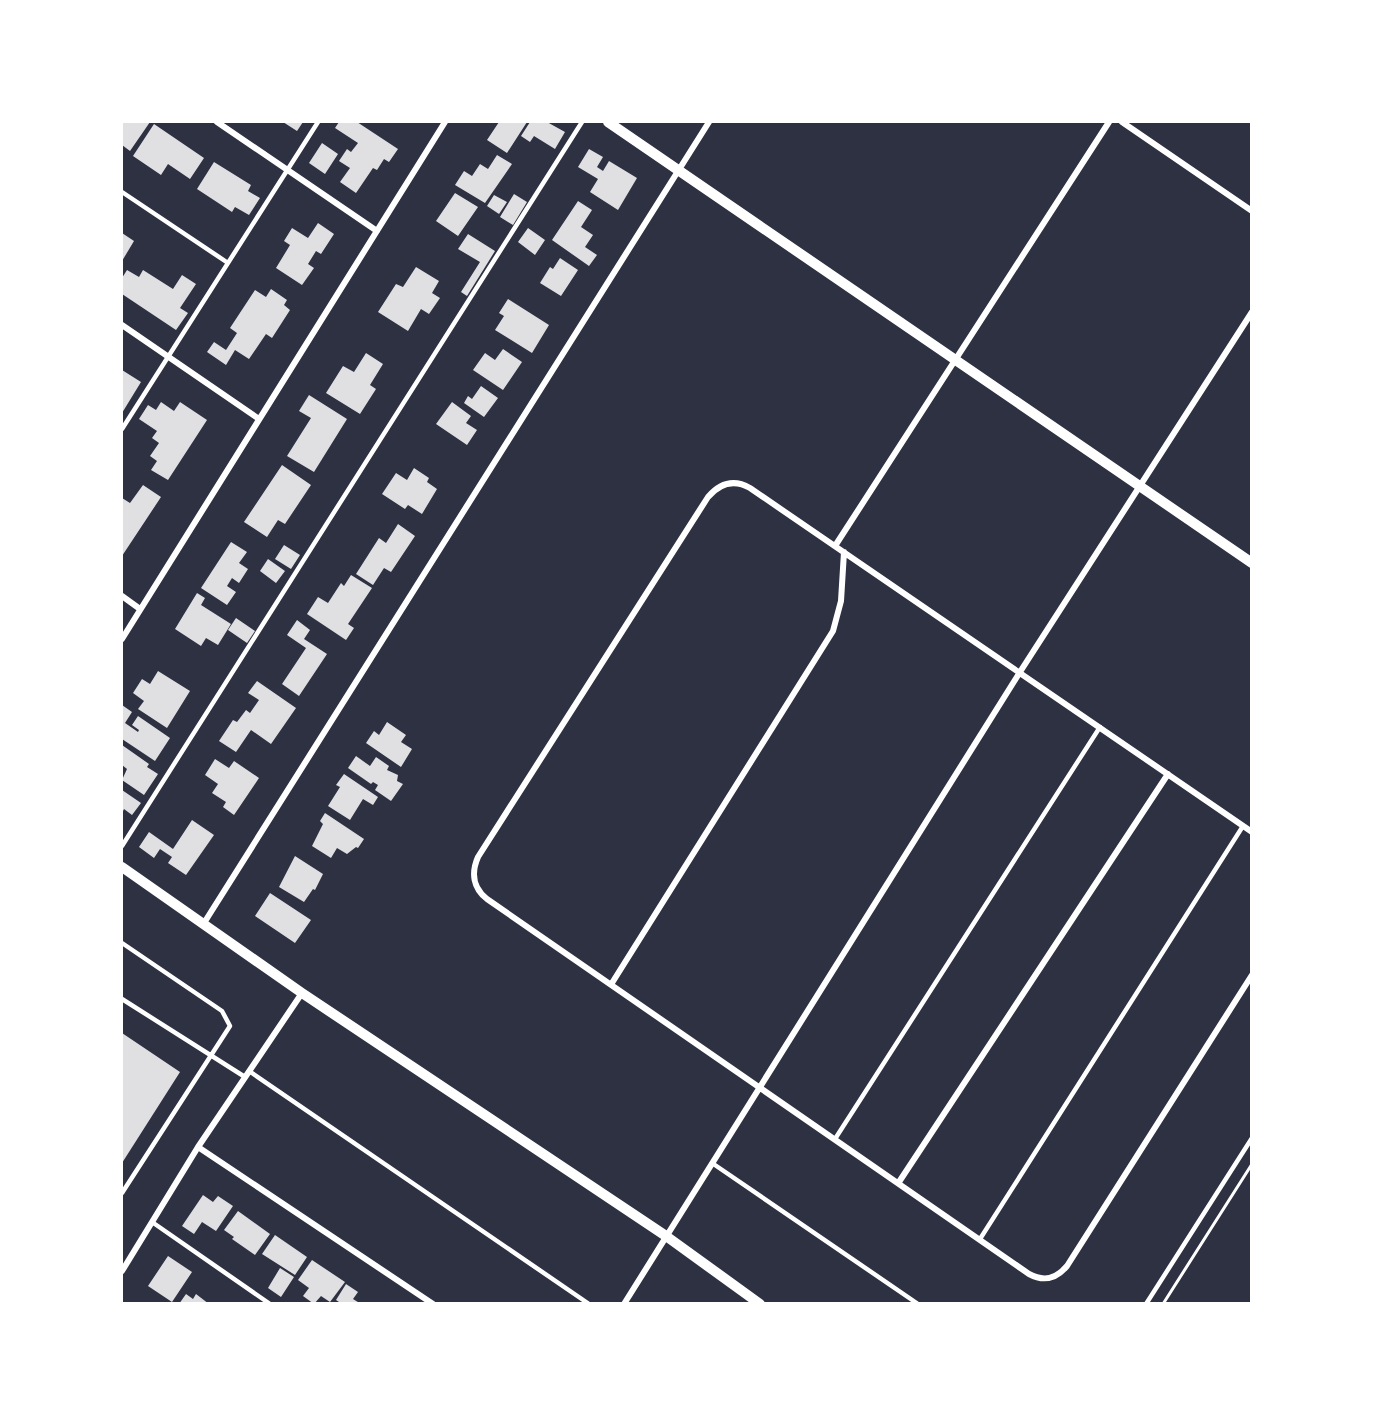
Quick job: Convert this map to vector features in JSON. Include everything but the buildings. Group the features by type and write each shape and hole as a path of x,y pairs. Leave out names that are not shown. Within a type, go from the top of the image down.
{"street":[{"path":"217,122 376,231"},
{"path":"122,639 445,122"},
{"path":"608,122 1251,563"},
{"path":"204,923 709,122"},
{"path":"835,546 1109,122"},
{"path":"1122,122 1251,211"},
{"path":"624,1304 1020,672 1251,312"},
{"path":"122,325 259,419"},
{"path":"1251,832 750,488 735,483 715,489 702,507 478,857 474,880 487,899 612,983 758,1088 899,1182 1029,1274 1050,1278 1066,1266 1251,975"},
{"path":"612,983 834,631 841,601 844,552"},
{"path":"122,596 140,609"},
{"path":"899,1182 1168,774"},
{"path":"122,867 302,993 666,1236 760,1304"},
{"path":"122,1271 198,1147 302,993"},
{"path":"198,1147 433,1304"}],"lane":[{"path":"122,429 318,122"},
{"path":"122,846 582,122"},
{"path":"122,192 228,263"},
{"path":"835,1139 1100,727"},
{"path":"980,1239 1243,826"},
{"path":"122,943 222,1011 230,1026 122,1193"},
{"path":"122,999 245,1077"},
{"path":"249,1071 589,1304"},
{"path":"1146,1304 1251,1138"},
{"path":"712,1163 918,1304"},
{"path":"152,1222 270,1304"}],"path":[{"path":"1163,1304 1251,1164"}]}
